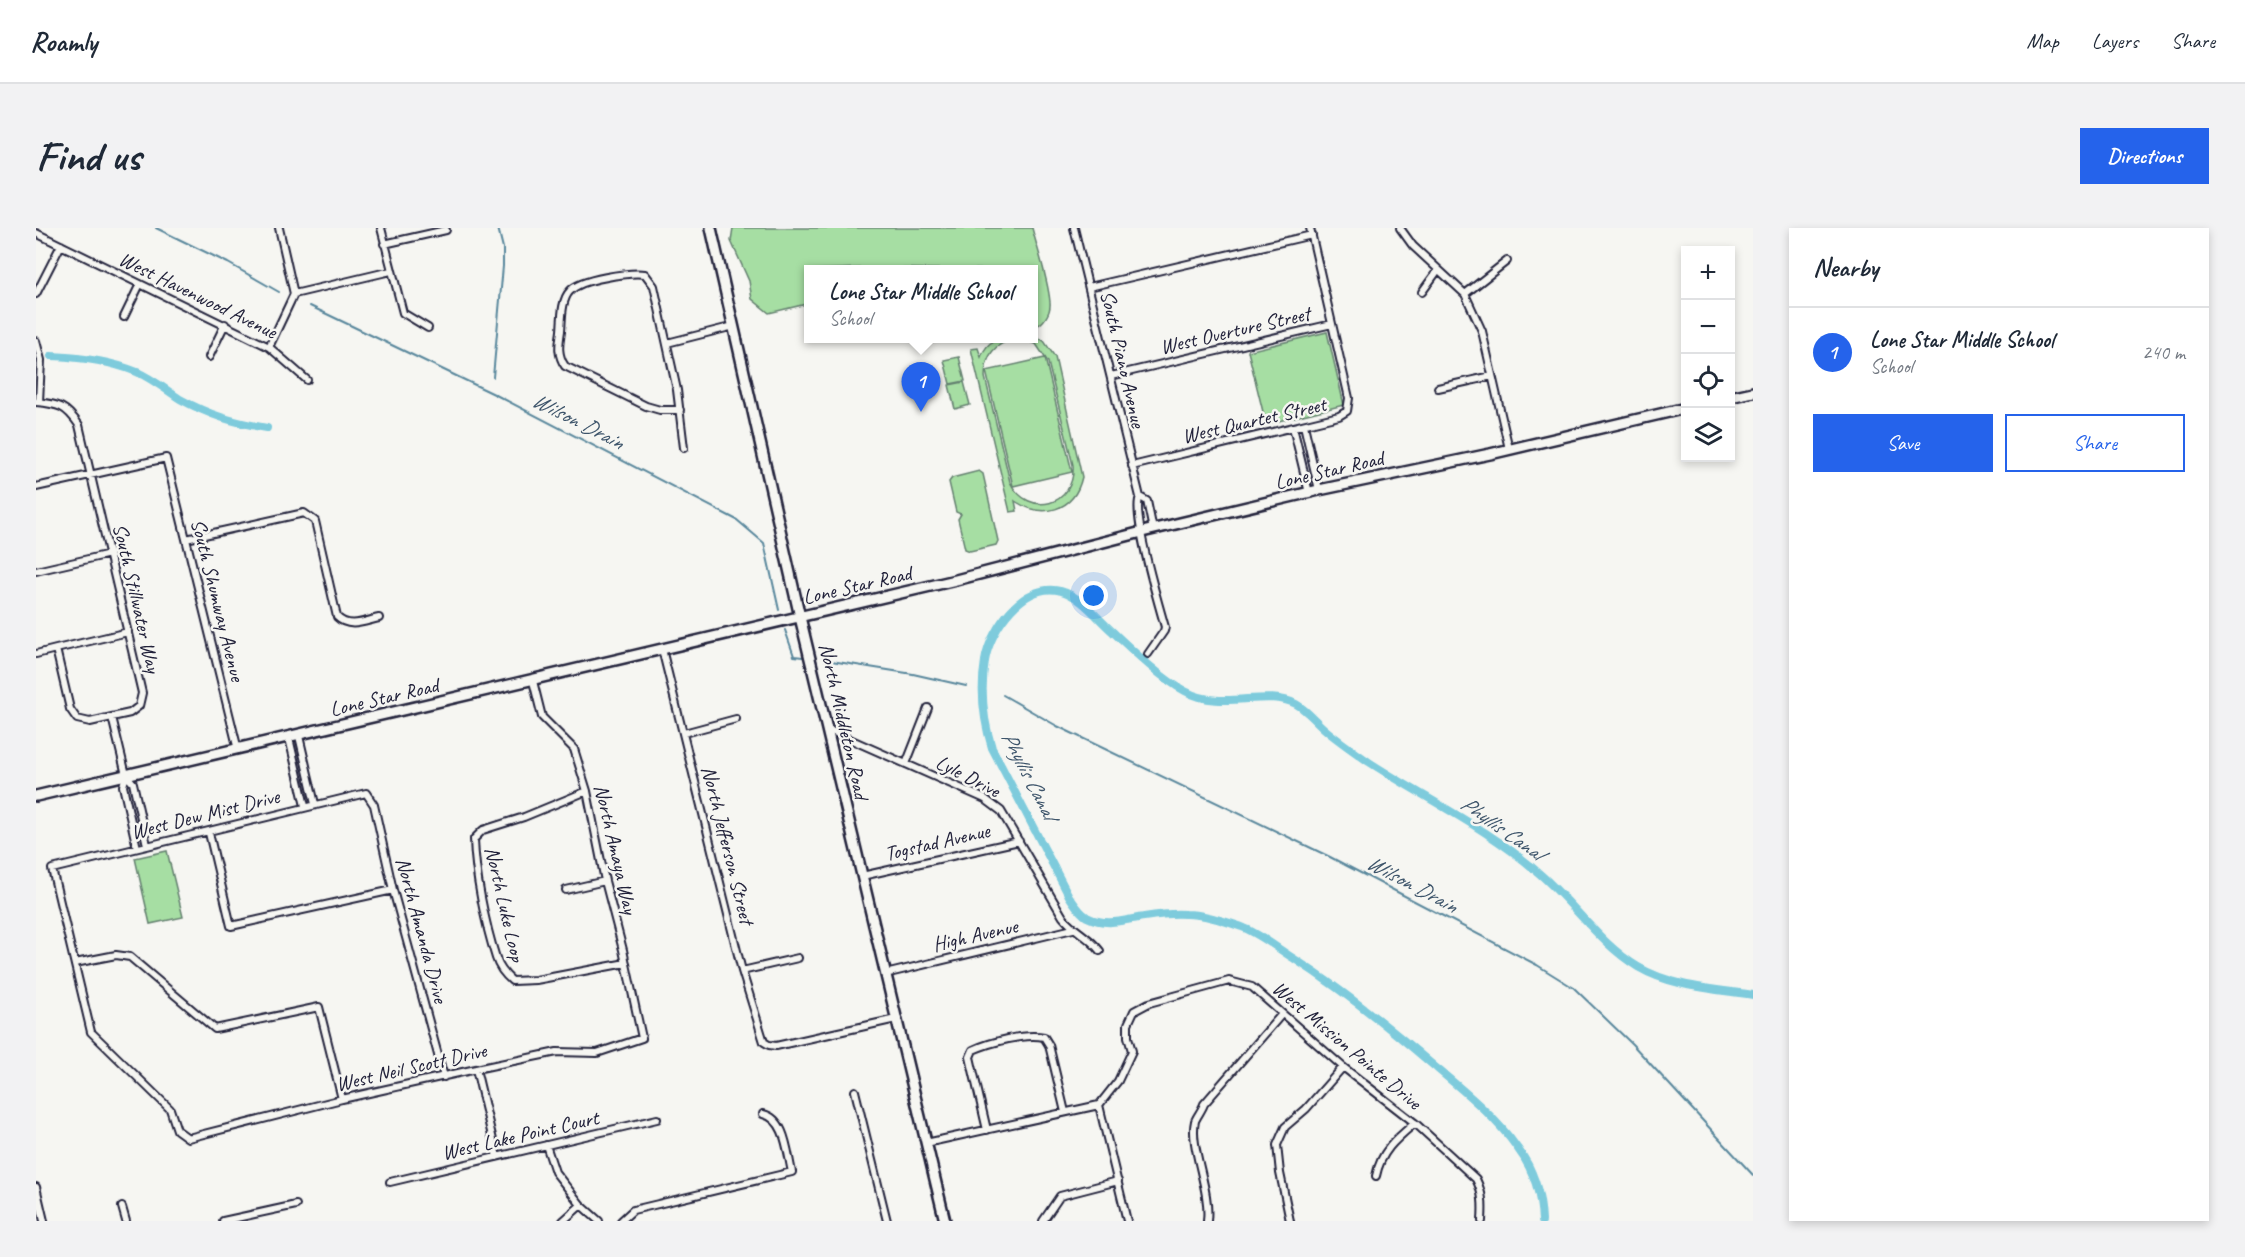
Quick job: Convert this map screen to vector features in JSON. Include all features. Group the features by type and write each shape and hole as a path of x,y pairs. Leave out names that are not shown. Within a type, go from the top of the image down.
{"main road":[{"name":"North Middleton Road","path":"711,228 800,617 945,1221"},
{"path":"1735,396 1753,392"},
{"name":"Lone Star Road","path":"36,796 533,681 1319,490 1681,409"}],"street":[{"path":"269,346 294,294 279,228"},
{"path":"381,228 403,313 428,328"},
{"name":"South Piano Avenue","path":"1074,228 1140,497 1137,502 1142,532 1165,627 1148,654"},
{"path":"1400,228 1413,246 1465,294 1482,331 1509,449"},
{"path":"384,244 447,230"},
{"path":"1089,287 1311,231 1332,324"},
{"name":"West Havenwood Avenue","path":"36,233 269,346 307,380"},
{"path":"36,294 61,245"},
{"path":"1465,294 1507,261"},
{"path":"1422,292 1438,270"},
{"path":"294,294 391,271"},
{"path":"680,410 660,410 646,406 565,366 560,360 558,347 564,304 569,291 580,285 632,273 645,274 654,286 677,390 680,410 684,448"},
{"path":"124,317 140,284"},
{"path":"209,357 225,324"},
{"name":"West Overture Street","path":"1111,376 1332,324"},
{"name":"West Quartet Street","path":"1132,466 1339,417 1347,411 1349,398 1332,324"},
{"path":"667,343 734,327"},
{"path":"36,341 41,360 37,402"},
{"path":"1438,388 1492,376"},
{"name":"South Stillwater Way","path":"37,402 56,404 70,412 79,425 91,474 142,693 139,706 130,713 112,717"},
{"path":"1304,425 1319,490"},
{"path":"1293,427 1308,493"},
{"name":"South Shumway Avenue","path":"91,474 166,458 238,750"},
{"path":"36,487 91,474"},
{"name":"South Piano Avenue","path":"1140,497 1147,501 1153,530"},
{"path":"186,539 292,515 304,513 310,515 315,521 337,617 346,624 379,618"},
{"path":"36,571 110,554"},
{"path":"36,654 128,632"},
{"path":"56,649 70,709 77,719 90,722 112,717 126,775 133,783 147,845"},
{"name":"North Jefferson Street","path":"662,649 742,971 764,1042 776,1046 896,1019"},
{"name":"North Amaya Way","path":"533,681 542,717 574,749 587,791 605,881 642,1038"},
{"path":"906,764 928,708"},
{"path":"684,733 736,719"},
{"name":"Lyle Drive","path":"827,729 985,799 1001,811 1063,917 1073,929 1093,941 1100,951"},
{"path":"294,737 315,804"},
{"path":"294,737 305,807"},
{"path":"126,775 123,786 136,848"},
{"name":"North Luke Loop","path":"587,791 524,818 483,830 474,839 475,858 489,925 497,959 504,974 512,981 536,980 626,963"},
{"name":"West Dew Mist Drive","path":"75,963 52,869 147,845 209,833 315,804 366,793"},
{"name":"North Amanda Drive","path":"366,793 374,805 393,890 444,1077"},
{"path":"209,833 231,926 393,890"},
{"name":"Togstad Avenue","path":"862,876 1019,841"},
{"path":"566,890 605,881"},
{"name":"High Avenue","path":"885,974 1073,929"},
{"path":"75,963 116,955 130,957 215,1029 319,1007 342,1099"},
{"path":"742,971 798,958"},
{"name":"West Neil Scott Drive","path":"75,963 92,1032 170,1109 177,1130 188,1138 342,1099 476,1069 557,1052 597,1053 642,1038"},
{"name":"West Mission Pointe Drive","path":"1100,1105 1118,1081 1132,1051 1128,1037 1128,1024 1134,1011 1149,1003 1229,981 1252,987 1343,1066 1415,1123 1476,1179 1483,1203 1482,1221"},
{"path":"1207,1221 1207,1201 1195,1139 1195,1122 1204,1104 1282,1014"},
{"path":"987,1130 970,1057 973,1050 988,1044 1010,1039 1044,1037 1049,1045 1065,1112"},
{"path":"1290,1221 1276,1145 1285,1127 1306,1109 1343,1066"},
{"path":"476,1069 497,1158"},
{"path":"855,1091 887,1221"},
{"path":"926,1143 1100,1105 1128,1221"},
{"path":"621,1221 633,1210 792,1172 781,1128 771,1116 763,1114"},
{"name":"West Lake Point Court","path":"390,1182 657,1119"},
{"path":"1376,1176 1379,1160 1397,1138 1415,1123"},
{"path":"546,1146 555,1172 581,1204 599,1221"},
{"path":"1043,1221 1060,1196 1118,1181"},
{"path":"36,1187 44,1221"},
{"path":"563,1221 581,1204"},
{"path":"223,1221 296,1205"},
{"path":"122,1207 126,1221"}],"green space":[{"path":"733,228 1032,228 1047,284 1049,310 1044,320 1038,325 1038,265 804,265 804,304 769,313 752,299 749,281 731,241"},
{"path":"1327,332 1344,405 1266,424 1248,351"},
{"path":"1038,337 1044,341 1055,357 1082,477 1072,498 1056,509 1036,510 1015,501 1017,511 1010,512 971,349 978,348 981,357 990,343 1003,343 996,347 989,357 985,377 1010,482 1018,494 1028,501 1039,504 1050,503 1067,490 1072,479 1073,465 1048,362 1036,344 1033,343 1038,343"},
{"path":"959,357 965,381 950,384 944,360"},
{"path":"1045,358 1072,472 1013,486 986,371"},
{"path":"964,382 970,405 955,409 949,385"},
{"path":"979,471 983,474 998,541 996,545 970,551 965,549 958,519 961,514 956,512 949,482 952,478"},
{"path":"167,851 183,917 150,924 135,858"}],"waterway":[{"name":"Wilson Drain","path":"156,228 228,263 279,292"},
{"path":"493,377 503,266 503,248 498,228"},
{"name":"Wilson Drain","path":"310,306 494,394 737,520 764,543 779,610"},
{"path":"51,356 95,360 127,368 202,410 233,421 267,428"},
{"name":"Phyllis Canal","path":"1542,1221 1538,1192 1524,1157 1490,1115 1400,1037 1312,970 1255,933 1214,918 1175,914 1102,922 1087,917 1079,910 1069,896 992,748 986,726 983,705 985,661 994,635 1011,610 1034,593 1047,590 1061,591 1082,603 1148,664 1185,691 1214,700 1271,698 1296,704 1323,728 1369,762 1479,829 1521,858 1553,886 1611,947 1638,967 1679,983 1753,995"},
{"name":"Wilson Drain","path":"785,630 794,656 803,657"},
{"name":"Wilson Drain","path":"825,660 913,674 966,686"},
{"name":"Wilson Drain","path":"1003,695 1057,726 1330,857 1537,965 1574,988 1632,1044 1753,1175"}],"place":[{"name":"Lone Star Middle School","path":"921,412"}]}
